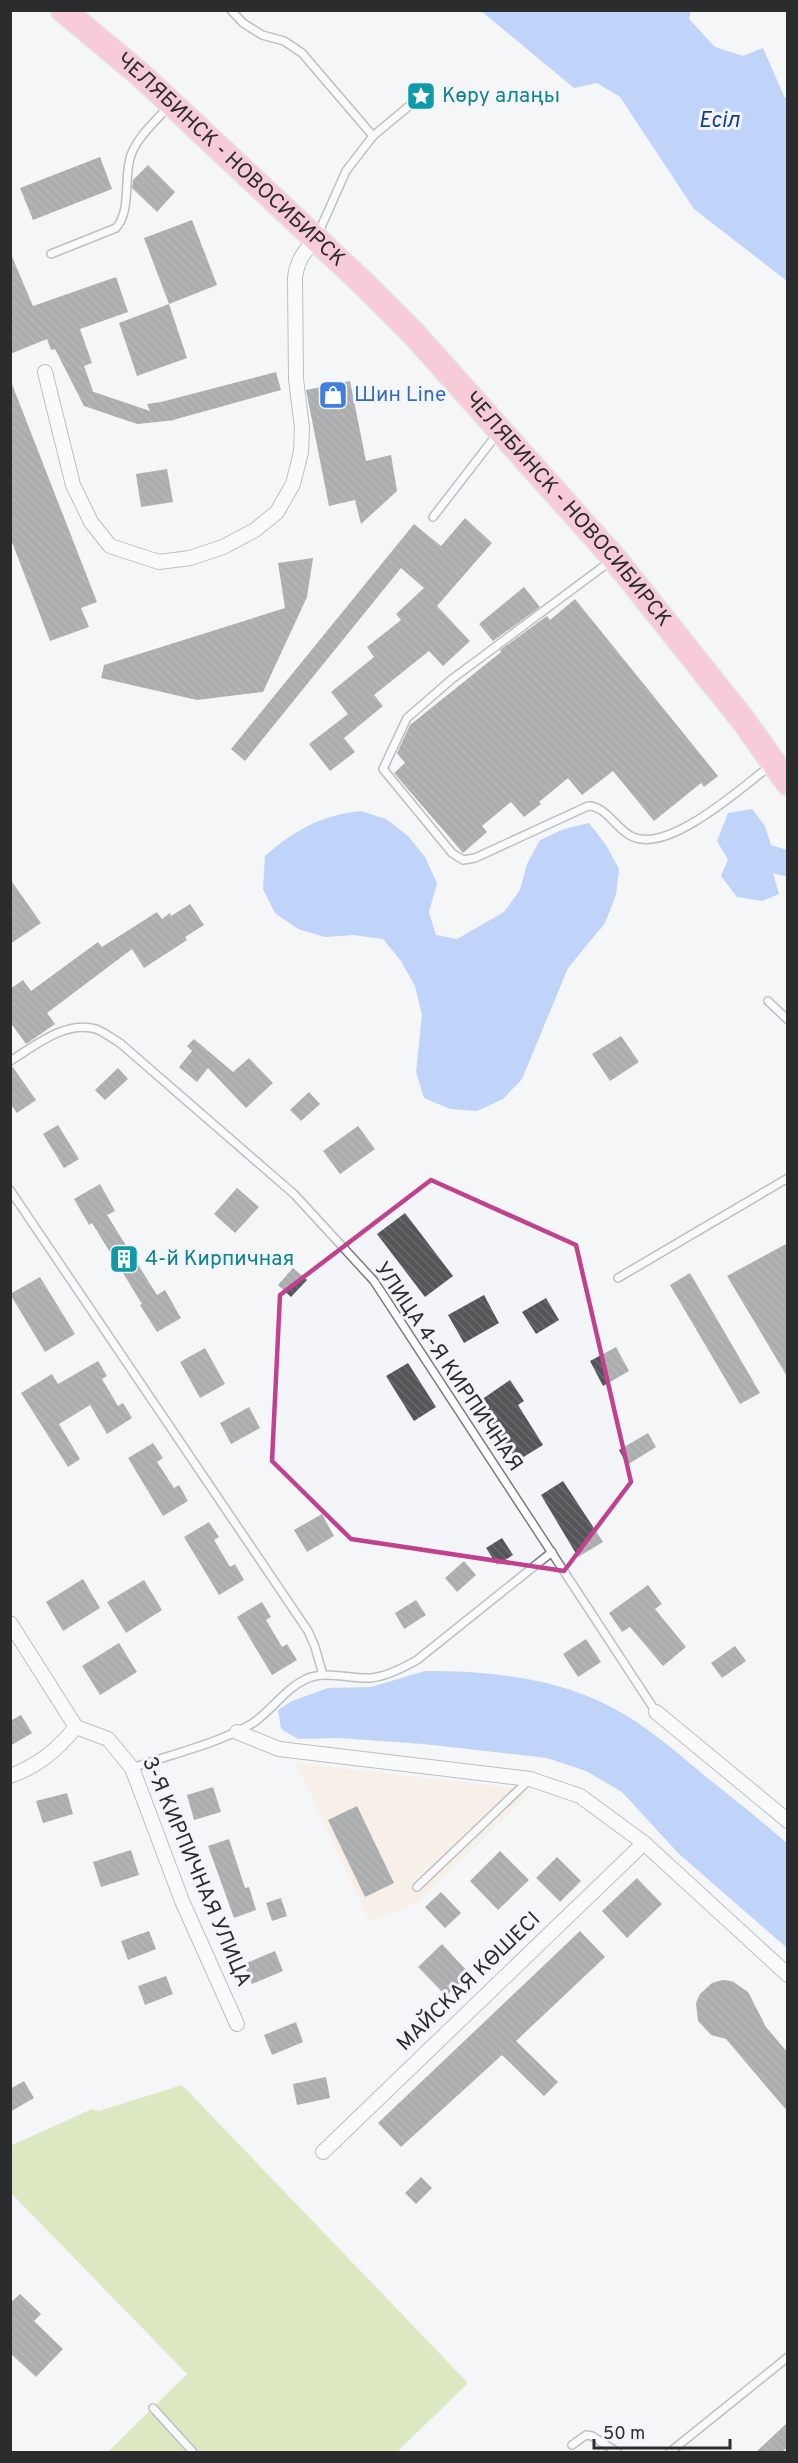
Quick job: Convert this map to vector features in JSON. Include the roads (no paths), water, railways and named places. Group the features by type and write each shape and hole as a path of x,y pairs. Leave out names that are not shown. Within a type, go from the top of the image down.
{"highway":[{"name":"ЧЕЛЯБИНСК - НОВОСИБИРСК","path":"63,10 172,103 414,334 614,558 743,720 788,783"}],"street":[{"path":"45,372 73,485 91,522 110,546 159,562 190,558 223,547 255,530 277,512 293,484 301,452 302,428 296,379 296,265 301,254 316,239"},
{"path":"10,1623 76,1727 46,1758 25,1771 10,1776"},
{"path":"656,1712 788,1821"},
{"name":"3-Я КИРПИЧНАЯ УЛИЦА","path":"76,1727 108,1739 132,1768 182,1900 237,2024"},
{"path":"237,1732 279,1749 300,1753 530,1779 580,1796 644,1843 788,1975"},
{"name":"МАЙСКАЯ КӨШЕСІ","path":"323,2152 644,1843"}],"lane":[{"path":"231,10 243,23 262,35 284,41 303,53 373,136"},
{"path":"316,239 346,171 373,136 421,96"},
{"path":"51,254 116,228 120,224 130,158 137,142 172,103"},
{"path":"433,517 500,431"},
{"path":"614,558 452,679 406,718 382,769 452,853 463,860 475,858 588,806 598,808 633,837 652,838 677,832 694,824 773,763"},
{"path":"768,1001 788,1020"},
{"name":"УЛИЦА 4-Я КИРПИЧНАЯ","path":"10,1061 55,1034 75,1026 96,1029 120,1043 294,1194 374,1281 656,1712"},
{"path":"618,1278 788,1178"},
{"path":"10,1190 308,1631 323,1675"},
{"path":"132,1768 237,1732 255,1721 293,1687 307,1678 323,1675 372,1677 407,1666 552,1552"},
{"path":"417,1887 530,1779"},
{"path":"670,2452 788,2357"},
{"path":"153,2408 193,2452"},
{"path":"572,2445 586,2435 592,2436 617,2452"}],"water":[{"name":"Есіл","path":"481,11 691,11 689,19 715,47 743,56 763,48 787,103 787,281 694,209 620,97 597,83 574,88"},
{"path":"752,809 765,826 771,845 787,850 787,877 773,873 779,894 762,901 737,897 721,876 728,860 717,841 728,813"},
{"path":"361,811 386,819 408,836 425,857 437,883 429,912 436,935 457,939 504,912 520,890 527,864 540,840 564,829 589,823 606,845 619,869 616,895 605,923 568,968 522,1079 503,1099 477,1111 450,1109 424,1098 416,1072 422,1015 415,986 401,961 383,939 353,935 325,937 298,929 275,913 263,889 265,856 276,847 309,825 333,816"},
{"path":"425,1671 496,1674 566,1688 609,1706 659,1738 787,1843 787,1948 678,1853 622,1792 586,1771 547,1758 423,1744 339,1738 298,1739 281,1729 278,1710 292,1701 328,1688 371,1687"}],"place":[{"name":"Көру алаңы","path":"421,96"},
{"name":"Шин Line","path":"333,395"},
{"name":"4-й Кирпичная","path":"124,1259"}]}
